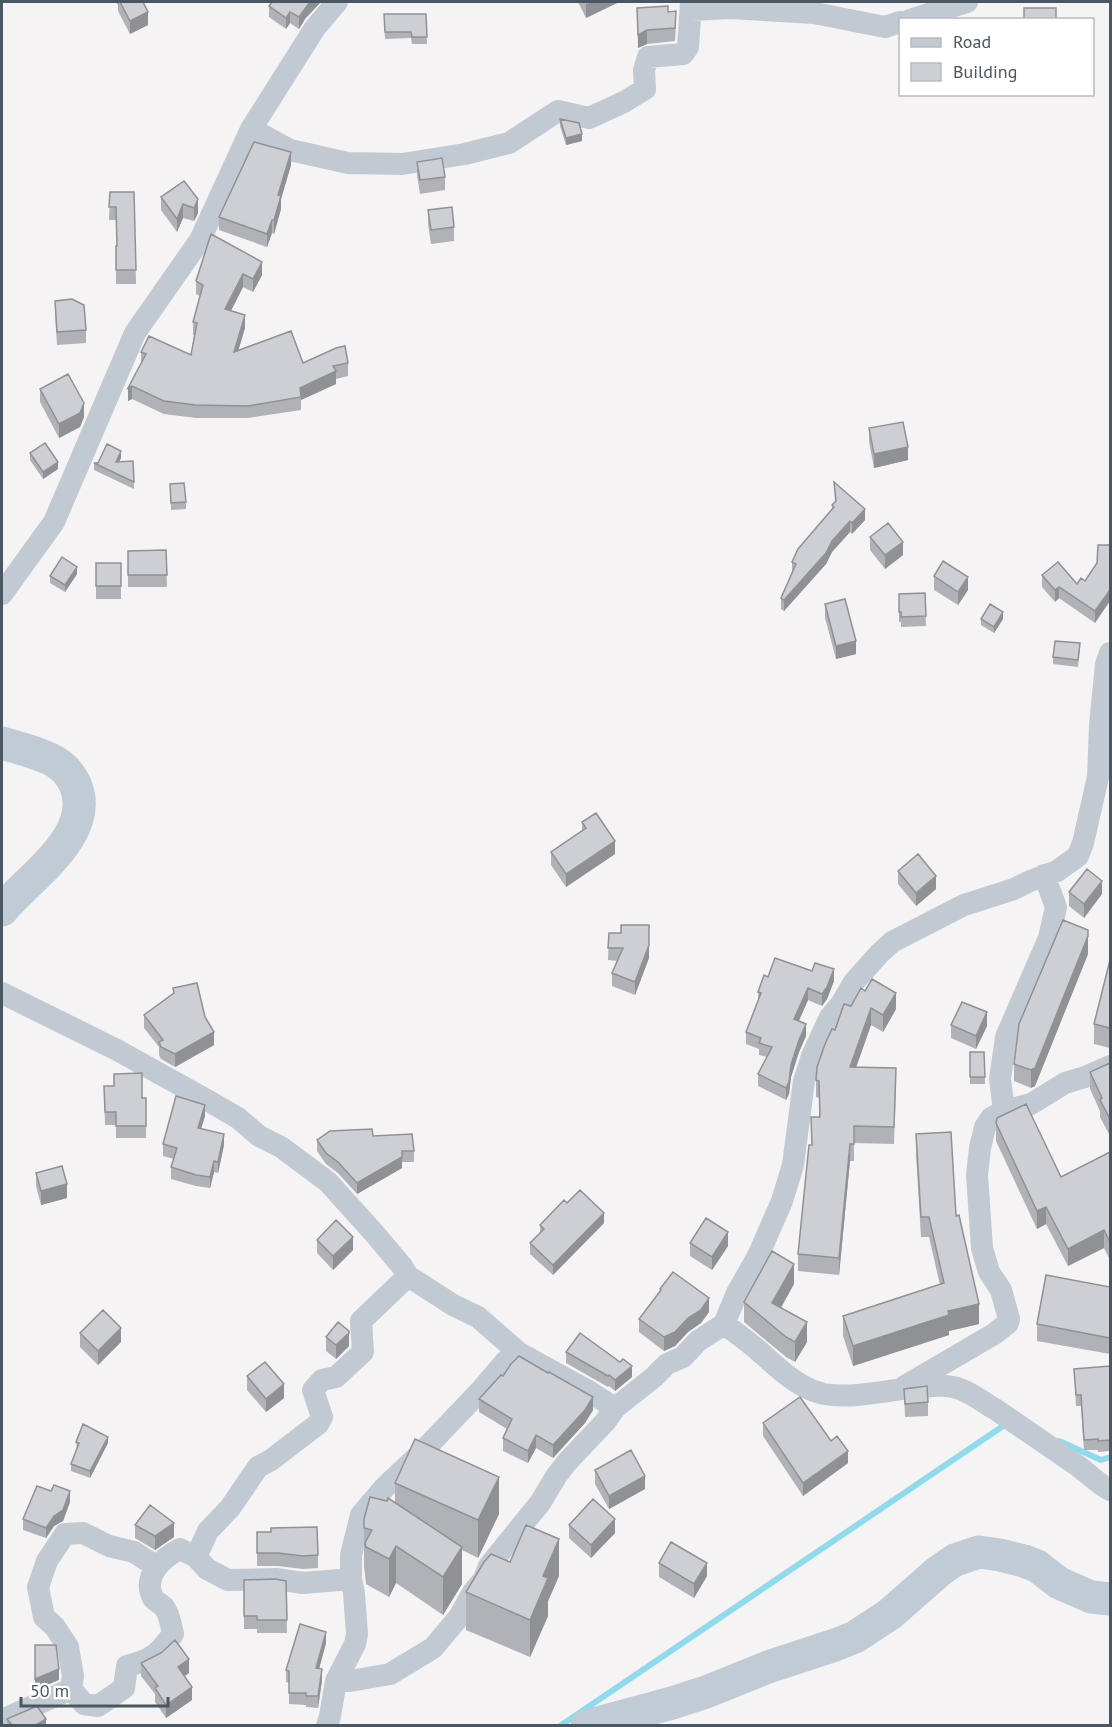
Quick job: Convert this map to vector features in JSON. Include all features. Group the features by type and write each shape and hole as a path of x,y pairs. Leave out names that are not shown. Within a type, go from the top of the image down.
{"main road":[{"path":"2,742 57,763 71,776 80,799 75,826 70,835 2,910"},
{"path":"587,1725 683,1699 855,1637 890,1614 955,1560 979,1552 1024,1561 1037,1566 1059,1583 1091,1597 1110,1599"}],"street":[{"path":"2,594 54,522 135,333 200,240 251,129 315,28 337,2"},
{"path":"916,18 967,2"},
{"path":"251,129 290,150 348,164 402,164 465,154 509,144 558,111 589,118 624,102 645,89 644,70 648,57 683,54 688,47 691,6 814,13 885,27 899,22"},
{"path":"336,1681 390,1674 434,1648 459,1617 473,1592 480,1586 489,1566 540,1503 557,1475 615,1408 667,1364 683,1357 698,1341 724,1324 782,1201 793,1165 804,1081 812,1056 830,1017 854,982 879,954 892,942 964,905 1014,889 1058,871 1078,856 1102,795 1098,777 1100,725 1106,664 1110,653"},
{"path":"1004,1111 1000,1079 1006,1037 1049,938 1056,907 1044,875"},
{"path":"2,993 117,1050 207,1100 238,1118 259,1136 290,1153 328,1182 408,1276 453,1305 478,1317 519,1353 615,1408"},
{"path":"901,1389 994,1334 1008,1323 1010,1318 1001,1290 989,1272 982,1248 977,1175 985,1127 991,1118 1004,1111 1031,1104 1065,1083 1110,1066"},
{"path":"196,1557 208,1531 230,1508 258,1467 271,1460 318,1424 322,1418 313,1390 322,1380 336,1377 363,1352 361,1321 408,1276"},
{"path":"724,1324 759,1351 773,1366 822,1394 849,1395 948,1386 969,1393 1029,1431 1110,1490"},
{"path":"327,1725 336,1681 355,1644 357,1634 355,1599 351,1579 351,1555 361,1515 506,1361 519,1353"},
{"path":"157,1567 134,1552 109,1546 83,1533 65,1534 47,1561 38,1587 44,1617 56,1627 68,1647 73,1676 71,1689 84,1704 98,1706 124,1688 127,1666 142,1662 160,1652 173,1634 169,1617 155,1600 151,1590 151,1574 173,1552 180,1549 196,1557 207,1569 228,1580 276,1579 303,1583 351,1579"},
{"path":"2,1720 71,1689"}],"building":[{"path":"120,2 143,2 148,12 130,21"},
{"path":"272,2 310,2 299,17 290,12 286,18 269,6"},
{"path":"668,6 668,12 676,11 675,28 647,30 638,35 637,8"},
{"path":"1024,8 1056,8 1056,18 1024,18"},
{"path":"384,14 426,14 427,37 412,37 411,32 385,32"},
{"path":"560,119 579,123 582,134 566,138"},
{"path":"254,142 291,152 278,195 281,196 274,220 267,234 219,217"},
{"path":"442,158 445,177 420,180 417,162"},
{"path":"184,181 198,199 194,208 183,204 177,219 161,197"},
{"path":"110,192 134,192 136,270 116,270 116,207 109,207"},
{"path":"452,207 454,227 431,230 428,210"},
{"path":"211,234 262,262 253,279 243,274 225,309 245,315 234,352 291,331 303,363 345,346 348,363 333,366 336,371 300,388 301,397 248,406 196,405 164,401 132,386 128,388 146,354 141,352 149,336 191,355 197,323 193,322 203,285 196,281"},
{"path":"72,299 84,305 86,330 57,332 55,301"},
{"path":"68,374 84,403 80,413 59,424 40,389"},
{"path":"903,422 908,447 874,454 869,428"},
{"path":"45,443 58,462 43,472 30,453"},
{"path":"107,444 121,451 116,462 133,461 134,482 94,463 98,463"},
{"path":"834,482 865,509 852,523 850,521 832,541 826,553 784,600 781,598 796,564 792,562 798,549 834,507 832,505 836,501"},
{"path":"184,483 186,502 171,503 170,484"},
{"path":"888,523 903,542 885,555 870,537"},
{"path":"1110,543 1110,590 1095,611 1059,587 1055,590 1042,575 1058,562 1077,584 1081,578 1085,581 1097,563 1098,545 1109,545"},
{"path":"166,550 167,575 128,575 128,551"},
{"path":"62,557 77,567 65,585 50,576"},
{"path":"943,561 968,577 958,592 934,576"},
{"path":"96,563 121,563 121,586 96,586"},
{"path":"925,593 926,616 901,617 899,594"},
{"path":"845,599 856,641 836,646 825,604"},
{"path":"990,604 1003,612 994,627 981,619"},
{"path":"1055,641 1080,643 1078,660 1053,657"},
{"path":"596,813 615,841 566,874 551,852 586,828 582,822"},
{"path":"918,854 936,876 916,893 898,871"},
{"path":"1087,869 1102,881 1084,904 1069,892"},
{"path":"1063,920 1088,930 1088,936 1035,1068 1031,1070 1014,1064 1019,1024"},
{"path":"621,925 649,925 649,945 635,982 612,973 623,948 608,948 609,933 621,933"},
{"path":"775,958 812,971 815,963 834,969 822,994 808,988 794,1019 806,1024 791,1065 786,1088 758,1074 772,1047 759,1043 761,1038 746,1032 761,993 758,992 764,975 768,977"},
{"path":"1110,960 1110,1028 1094,1024"},
{"path":"872,979 896,993 883,1015 871,1008 850,1067 896,1068 894,1127 854,1126 854,1144 850,1144 839,1258 798,1254 809,1145 812,1145 811,1117 820,1117 817,1067 832,1029 835,1030 844,1004 851,1006 861,988 865,991"},
{"path":"197,983 205,1017 214,1032 175,1054 161,1047 159,1042 163,1040 144,1015 174,993 173,988"},
{"path":"962,1002 987,1012 976,1036 951,1025"},
{"path":"970,1052 984,1052 985,1077 970,1077"},
{"path":"1110,1063 1110,1119 1090,1072"},
{"path":"142,1073 142,1098 146,1098 146,1126 116,1126 116,1112 105,1112 104,1086 114,1086 114,1074"},
{"path":"176,1096 205,1105 198,1128 224,1134 218,1162 214,1161 210,1177 171,1167 177,1148 163,1144"},
{"path":"1026,1104 1061,1177 1110,1152 1110,1242 1104,1230 1068,1249 1046,1207 1037,1211 996,1123 997,1118"},
{"path":"372,1129 373,1136 412,1134 414,1151 402,1151 402,1157 357,1183 338,1162 326,1153 317,1140 330,1131"},
{"path":"951,1132 956,1216 959,1215 979,1304 948,1311 949,1315 853,1346 843,1316 944,1283 929,1217 921,1217 916,1134"},
{"path":"62,1166 67,1184 41,1191 36,1173"},
{"path":"580,1190 604,1213 553,1265 530,1243 544,1229 540,1225 564,1200 567,1203"},
{"path":"706,1218 728,1232 712,1257 690,1243"},
{"path":"336,1220 353,1237 333,1256 317,1240"},
{"path":"772,1251 794,1264 772,1303 807,1322 795,1342 744,1302"},
{"path":"673,1272 709,1298 701,1310 688,1318 675,1332 664,1337 639,1319"},
{"path":"1046,1275 1110,1287 1110,1338 1037,1324"},
{"path":"103,1310 121,1328 98,1351 80,1333"},
{"path":"338,1322 349,1333 336,1345 326,1337"},
{"path":"580,1333 620,1362 623,1359 632,1366 615,1380 566,1352"},
{"path":"519,1356 593,1397 585,1410 553,1445 536,1435 528,1451 503,1438 512,1419 479,1399 501,1375 503,1376"},
{"path":"265,1362 284,1384 266,1399 247,1376"},
{"path":"1110,1366 1110,1440 1084,1440 1081,1395 1076,1395 1074,1369"},
{"path":"927,1386 928,1402 905,1404 904,1389"},
{"path":"800,1397 831,1441 837,1436 848,1451 803,1483 763,1423"},
{"path":"83,1424 108,1437 90,1471 71,1464"},
{"path":"415,1439 499,1477 478,1520 395,1483"},
{"path":"631,1450 645,1476 609,1496 595,1470"},
{"path":"54,1485 70,1491 63,1510 54,1516 46,1528 23,1519 37,1486 51,1491"},
{"path":"370,1497 387,1501 388,1498 462,1547 443,1577 396,1546 389,1559 366,1547 365,1543 372,1530 364,1528"},
{"path":"593,1499 615,1519 591,1545 569,1525"},
{"path":"150,1505 174,1523 155,1536 135,1525"},
{"path":"526,1525 559,1539 543,1576 548,1578 530,1620 466,1592 491,1554 510,1562"},
{"path":"317,1527 318,1555 257,1553 257,1532 271,1532 271,1528"},
{"path":"671,1542 707,1563 694,1584 659,1563"},
{"path":"244,1580 286,1581 287,1620 257,1620 257,1616 244,1616"},
{"path":"300,1624 326,1632 316,1668 322,1669 318,1696 289,1693 289,1671 286,1670"},
{"path":"175,1640 189,1659 178,1667 192,1687 166,1705 155,1688 158,1686 141,1663 161,1653"},
{"path":"35,1645 56,1645 59,1669 35,1679"},
{"path":"37,1706 46,1719 36,1725 12,1725 7,1719"}],"waterway":[{"path":"560,1726 1006,1424"},
{"path":"1059,1441 1101,1460 1110,1457"}]}
